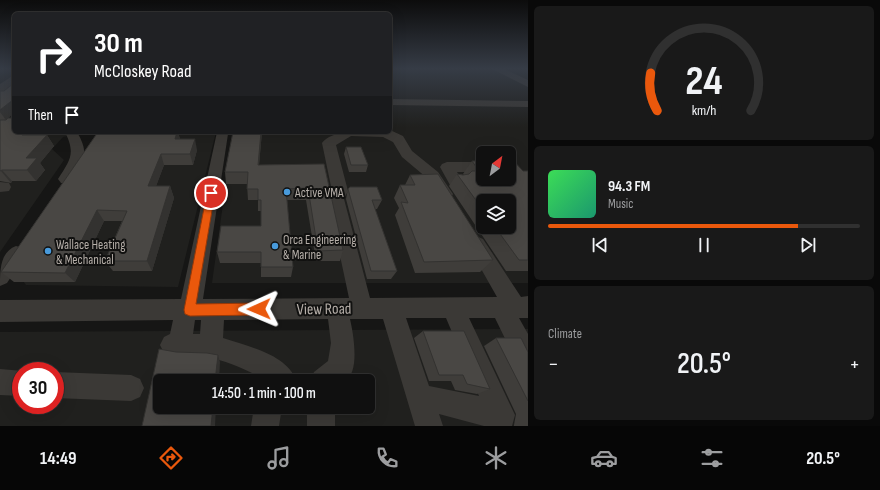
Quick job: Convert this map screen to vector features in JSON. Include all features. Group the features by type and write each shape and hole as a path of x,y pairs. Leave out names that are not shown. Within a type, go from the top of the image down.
{"street":[{"path":"392,102 528,104"},
{"path":"222,134 196,310 175,345 211,346 264,364 273,374"},
{"path":"345,134 329,143 340,191 336,199 362,307"},
{"path":"387,134 398,139 407,154 433,175 454,208"},
{"path":"57,193 78,161 74,137"},
{"path":"455,180 447,167 476,168"},
{"path":"466,228 518,309 528,358"},
{"path":"0,277 26,238"},
{"name":"View Road","path":"0,311 362,307 518,309"},
{"path":"392,307 429,426"},
{"path":"452,307 500,420"},
{"path":"332,374 340,368 343,343 337,308"},
{"path":"196,310 211,346"},
{"path":"0,382 12,383"},
{"path":"64,385 131,388"},
{"path":"420,399 435,400 500,420"},
{"path":"265,426 267,414"},
{"path":"321,414 321,426"}],"shaded area":[{"path":"0,88 12,88 12,134 76,134 63,137 52,149 64,160 0,252"},
{"path":"392,88 528,88 528,283 212,283 233,134 392,134"},
{"path":"108,134 216,134 178,287 26,285 18,274"},
{"path":"528,329 528,426 0,426 0,332"}],"building":[{"path":"8,88 12,88 12,101 0,110 0,91 4,91"},
{"path":"8,118 12,118 12,134 47,135 26,158 37,158 27,170 0,171 0,120 6,120"},
{"path":"97,134 176,134 175,139 195,139 190,154 161,154 148,186 170,186 147,261 105,261 127,211 97,210 65,273 1,272"},
{"path":"233,134 261,134 258,165 324,164 343,250 318,251 308,188 286,189 293,267 261,267 261,252 217,252 221,226 261,226 261,200 258,200 258,189 247,189 248,172 225,172"},
{"path":"346,147 361,147 368,165 351,165"},
{"path":"472,161 476,161 476,167"},
{"path":"516,163 523,171 528,171 528,260 519,260 500,234 516,234 516,194 476,194 476,200 457,174 469,174 472,171 476,171 476,186 516,186"},
{"path":"438,174 493,260 424,262 401,202 408,203 400,185 415,185 410,175"},
{"path":"350,187 377,187 382,200 372,200 397,271 371,271 348,189"},
{"path":"423,331 464,331 490,389 467,384 463,375 439,375"},
{"path":"496,338 521,338 528,352 528,401"},
{"path":"159,349 176,352 207,353 218,355 216,374 153,374"},
{"path":"153,376 153,414 212,414 211,426 142,426"}],"place":[{"name":"Active VMA","path":"287,192"},
{"name":"Orca Engineering & Marine","path":"275,246"},
{"name":"Wallace Heating & Mechanical","path":"48,251"}],"route":[{"path":"211,193 190,310 259,309"}]}
